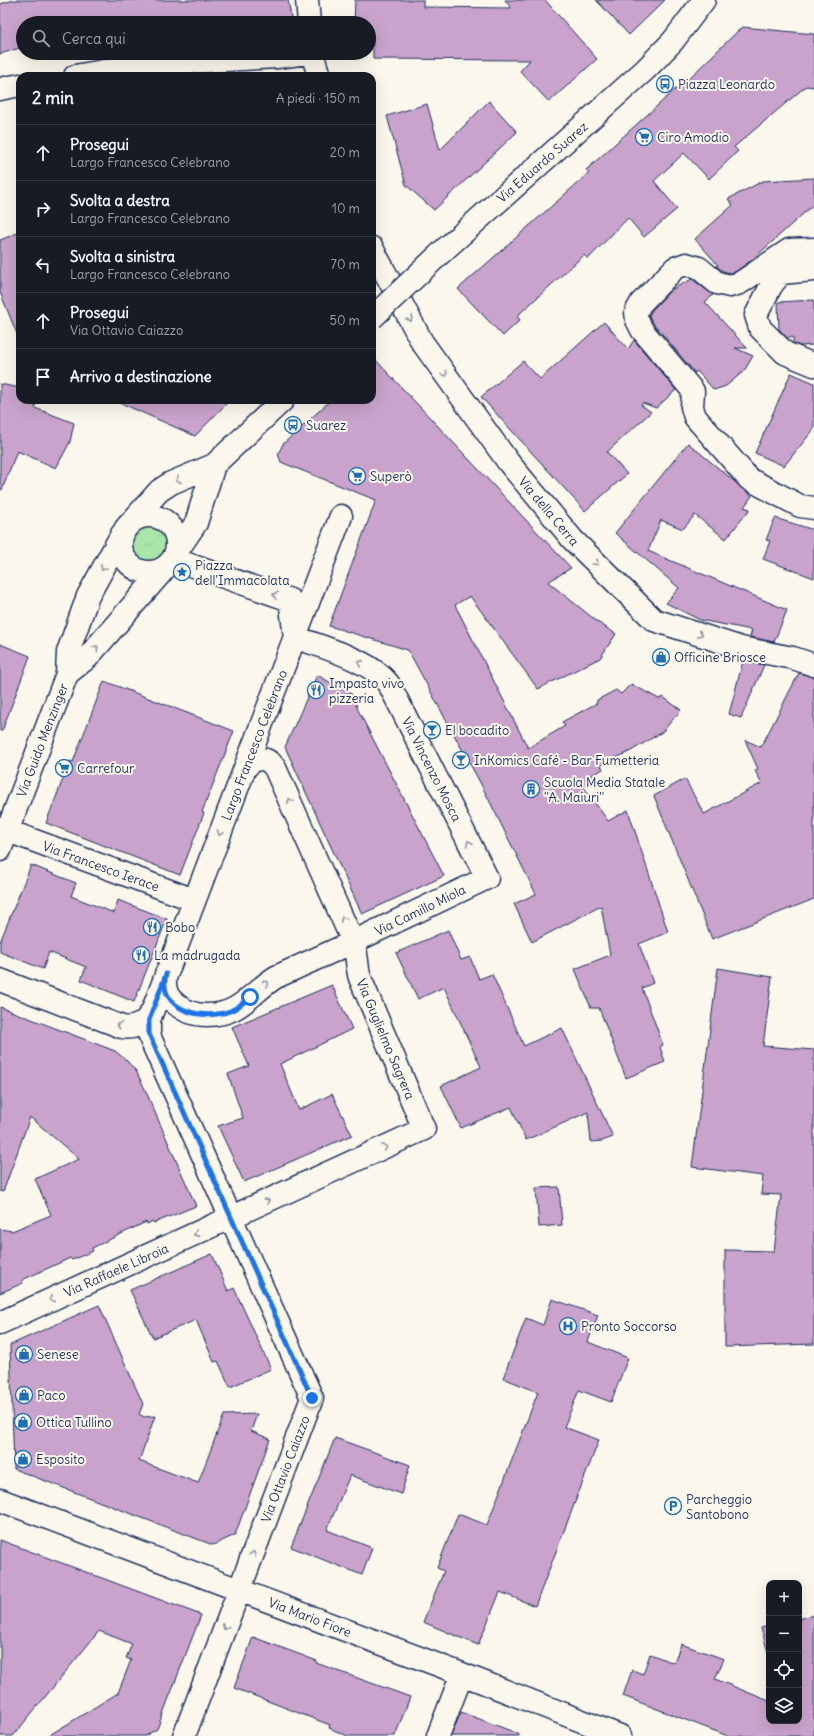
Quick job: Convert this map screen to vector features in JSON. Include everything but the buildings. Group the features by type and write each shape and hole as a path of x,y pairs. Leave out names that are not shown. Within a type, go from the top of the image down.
{"street":[{"path":"306,0 308,16"},
{"name":"Via Eduardo Suarez","path":"376,314 444,250 646,69 674,41 704,0"},
{"path":"98,72 137,65 237,60"},
{"path":"314,60 318,72"},
{"path":"0,88 16,86"},
{"path":"814,249 789,250 740,283 730,286 717,283 699,268 686,264 676,268 641,303 636,312 637,320 642,330 693,391 692,407 695,417 749,479 800,506 814,508"},
{"name":"Via della Cerra","path":"376,256 422,342 509,464 573,540 654,620 741,648 793,658 814,665"},
{"path":"814,270 781,273 771,286 756,316 760,328 785,353 814,365"},
{"path":"67,674 68,652 88,596 128,527 159,491 171,483 214,465 279,404"},
{"path":"67,674 87,658 172,559 196,523 214,465"},
{"path":"154,515 163,519 171,525 176,533 178,542 172,559 159,570 151,572 142,571 134,567 122,554 121,544 128,527 144,516 154,515"},
{"name":"Largo Francesco Celebrano","path":"231,1218 151,1040 149,1027 151,1012 341,516"},
{"path":"172,559 290,600 295,636"},
{"name":"Via Vincenzo Mosca","path":"295,636 368,666 384,678 390,686 487,878"},
{"name":"Via Guido Menzinger","path":"2,836 67,674"},
{"name":"Via Guglielmo Sagrera","path":"231,1218 424,1129 360,978 357,970 356,949 275,768 269,761 260,758 251,762 244,770"},
{"name":"Via Francesco Ierace","path":"2,836 194,900"},
{"name":"Via Camillo Miola","path":"353,942 487,878"},
{"name":"Largo Francesco Celebrano","path":"166,974 164,987 167,994 175,1004 192,1013 201,1015 223,1013 232,1011 241,1005 258,989 276,977 353,942"},
{"path":"0,980 126,1028 139,1026 146,1020 151,1012"},
{"name":"Via Raffaele Libroia","path":"0,1323 231,1218"},
{"name":"Via Ottavio Caiazzo","path":"184,1736 238,1590 312,1398 231,1218"},
{"name":"Via Mario Fiore","path":"0,1500 462,1674 620,1736"},
{"path":"438,1736 462,1674"}],"green space":[{"path":"145,521 153,521 165,527 171,539 171,547 165,559 153,565 145,565 133,559 127,547 127,539 133,527"}],"place":[{"name":"Piazza Leonardo","path":"665,84"},
{"name":"Ciro Amodio","path":"644,137"},
{"name":"Suarez","path":"293,425"},
{"name":"Superò","path":"357,476"},
{"name":"Piazza dell'Immacolata","path":"182,572"},
{"name":"Officine Briosce","path":"661,657"},
{"name":"Impasto vivo pizzeria","path":"316,690"},
{"name":"El bocadito","path":"432,730"},
{"name":"InKomics Café - Bar Fumetteria","path":"461,760"},
{"name":"Carrefour","path":"64,768"},
{"name":"Scuola Media Statale ''A. Maiuri''","path":"531,789"},
{"name":"Bobo","path":"152,927"},
{"name":"La madrugada","path":"141,955"},
{"name":"Pronto Soccorso","path":"568,1326"},
{"name":"Senese","path":"24,1354"},
{"name":"Paco","path":"24,1395"},
{"name":"Ottica Tullino","path":"23,1422"},
{"name":"Esposito","path":"23,1459"},
{"name":"Parcheggio Santobono","path":"673,1506"}],"route":[{"path":"250,997 232,1011 212,1015 192,1013 182,1009 170,999 164,987 166,974 151,1012 149,1020 149,1034 312,1398"}]}
